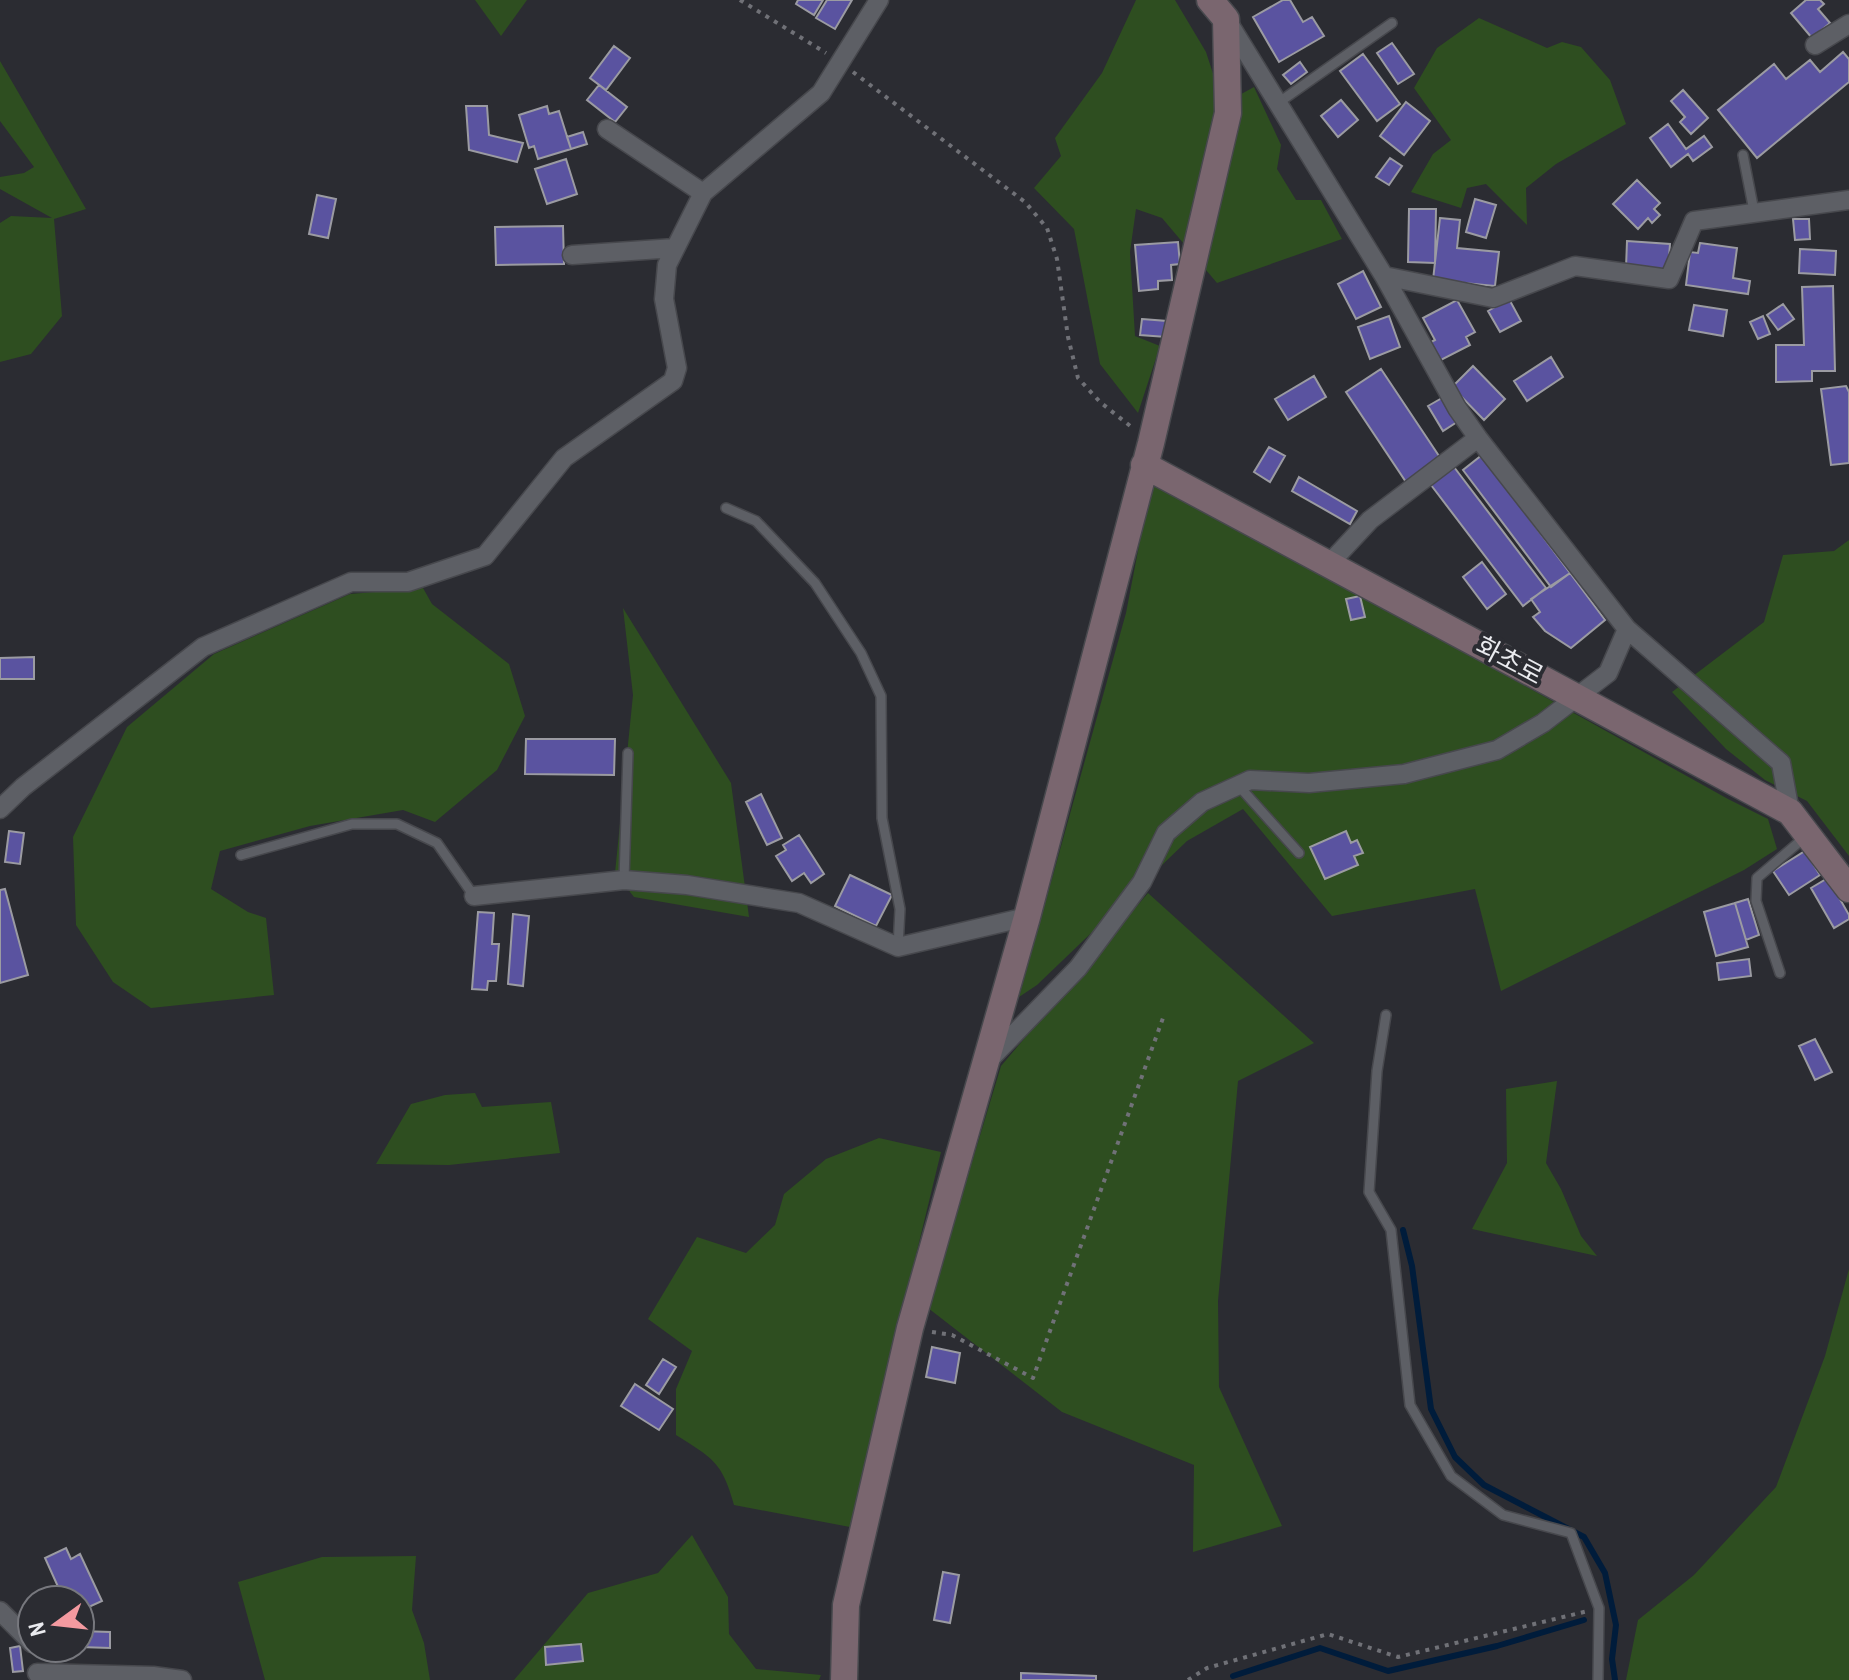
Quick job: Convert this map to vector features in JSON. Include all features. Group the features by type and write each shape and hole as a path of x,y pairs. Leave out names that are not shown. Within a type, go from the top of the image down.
{"street":[{"path":"0,809 23,787 203,647 351,582 408,582 485,556 564,458 673,381 677,368 664,299 667,265 703,193 821,93 879,0"},
{"path":"1218,9 1384,276 1457,408 1478,438 1627,629 1781,763 1790,812"},
{"path":"844,1680 846,1605 910,1328 1027,917 1148,454 1228,113 1218,9"},
{"path":"1815,45 1849,24"},
{"path":"607,129 703,193"},
{"path":"1384,276 1493,298 1575,266 1669,279 1694,221 1849,200"},
{"path":"572,255 675,248"},
{"path":"1329,564 1370,520 1478,438"},
{"name":"화초로","path":"1148,454 1329,564 1790,812 1849,889"},
{"path":"983,1066 1078,968 1142,882 1166,833 1202,802 1250,780 1309,783 1404,774 1497,750 1543,723 1608,673 1627,629"},
{"path":"474,896 624,880 687,885 799,903 898,947 1027,917"},
{"path":"0,1611 16,1627"},
{"path":"34,1676 153,1676 182,1680"}],"lane":[{"path":"1278,103 1392,23"},
{"path":"1743,155 1754,211"},
{"path":"726,508 756,521 815,583 861,653 881,696 882,818 900,909 898,947"},
{"path":"624,880 628,753"},
{"path":"1238,785 1299,853"},
{"path":"241,855 352,824 397,824 437,843 474,896"},
{"path":"1780,973 1756,901 1757,878 1808,834"},
{"path":"1386,1015 1377,1071 1369,1192 1391,1230 1410,1405 1451,1476 1503,1515 1571,1533 1599,1608 1598,1680"}],"path":[{"path":"740,0 839,62 1025,202 1047,228 1057,259 1068,337 1078,378 1148,454"},
{"path":"910,1328 952,1335 1033,1378 1163,1018"},
{"path":"1188,1680 1207,1668 1328,1634 1398,1657 1599,1608"}],"green space":[{"path":"475,0 527,0 501,36"},
{"path":"1136,0 1175,0 1206,52 1223,104 1254,87 1281,145 1277,169 1296,200 1321,200 1342,239 1217,283 1162,218 1136,209 1130,252 1135,336 1160,346 1138,413 1100,364 1074,229 1034,188 1061,156 1055,138 1102,73"},
{"path":"1479,18 1547,48 1562,42 1581,47 1610,80 1626,124 1556,164 1526,188 1527,225 1486,184 1467,188 1461,208 1411,192 1433,154 1451,140 1414,88 1437,48"},
{"path":"0,61 86,209 54,219 62,316 31,354 0,362 0,223 11,216 52,218 0,189 0,177 24,173 34,167 0,121"},
{"path":"1152,478 1768,819 1777,849 1744,870 1501,991 1475,889 1332,916 1243,809 1187,841 1037,985 1019,997 1126,613"},
{"path":"1849,540 1849,856 1807,801 1765,780 1726,749 1672,692 1764,622 1783,555 1834,551"},
{"path":"423,588 432,604 509,664 525,716 497,770 435,822 403,810 310,826 220,851 211,889 248,912 266,918 274,995 151,1008 113,982 76,925 73,837 127,727 214,654 350,594"},
{"path":"623,608 731,783 749,917 634,897 615,873 633,695"},
{"path":"1148,893 1314,1043 1238,1081 1218,1301 1219,1387 1282,1526 1193,1552 1194,1465 1062,1412 928,1308 1001,1066"},
{"path":"1557,1081 1546,1163 1581,1236 1597,1256 1472,1229 1507,1163 1506,1089"},
{"path":"475,1093 482,1107 551,1102 560,1153 449,1165 376,1164 411,1104 445,1095"},
{"path":"879,1138 941,1152 850,1527 734,1505 725,1479 714,1462 676,1435 676,1389 692,1351 648,1319 697,1237 746,1253 775,1225 784,1194 826,1159"},
{"path":"1849,1269 1849,1680 1626,1680 1638,1620 1694,1575 1776,1487 1825,1356"},
{"path":"692,1535 728,1597 729,1634 756,1669 821,1675 819,1680 514,1680 588,1593 658,1573"},
{"path":"416,1556 412,1610 424,1643 430,1680 265,1680 238,1582 322,1557"}],"building":[{"path":"798,0 823,0 814,15 796,4"},
{"path":"827,0 852,0 835,29 816,18"},
{"path":"1283,0 1290,0 1303,22 1312,17 1324,36 1279,62 1253,17"},
{"path":"1806,0 1820,0 1824,4 1818,9 1830,23 1812,38 1791,13"},
{"path":"1392,43 1414,74 1398,84 1377,53"},
{"path":"614,46 630,58 606,90 590,78"},
{"path":"1843,52 1849,59 1849,82 1757,158 1718,110 1774,64 1786,79 1810,60 1820,72"},
{"path":"1363,54 1400,104 1377,121 1340,71"},
{"path":"1300,62 1307,72 1291,84 1283,75"},
{"path":"599,85 627,107 615,122 587,100"},
{"path":"1683,90 1708,118 1691,134 1680,122 1685,117 1671,101"},
{"path":"1341,100 1358,120 1338,137 1321,116"},
{"path":"1406,102 1430,121 1404,155 1380,136"},
{"path":"466,106 487,106 489,135 523,143 517,162 469,150"},
{"path":"547,106 549,114 559,111 571,149 538,159 534,146 529,148 519,115"},
{"path":"1668,124 1686,149 1704,136 1712,147 1693,161 1688,154 1671,167 1650,138"},
{"path":"583,132 587,144 571,149 567,137"},
{"path":"1390,158 1402,166 1389,185 1376,177"},
{"path":"566,159 577,194 547,204 535,169"},
{"path":"1637,180 1660,203 1654,209 1660,215 1652,223 1648,218 1638,229 1613,204"},
{"path":"317,195 336,199 328,238 309,234"},
{"path":"1475,199 1496,205 1486,238 1466,232"},
{"path":"1409,209 1436,209 1435,263 1408,262"},
{"path":"1440,218 1460,220 1457,248 1499,252 1495,286 1433,280"},
{"path":"1793,219 1809,219 1810,239 1795,240"},
{"path":"563,226 564,264 496,265 495,227"},
{"path":"1627,241 1670,244 1668,271 1626,268"},
{"path":"1178,242 1180,264 1171,265 1172,280 1158,281 1158,289 1139,291 1135,245"},
{"path":"1700,243 1737,248 1733,278 1750,281 1748,294 1686,285 1690,252 1698,253"},
{"path":"1800,249 1836,251 1835,275 1799,273"},
{"path":"1363,271 1381,307 1356,319 1338,284"},
{"path":"1833,286 1835,371 1812,371 1812,381 1776,382 1776,345 1804,345 1802,287"},
{"path":"1509,299 1521,321 1500,332 1488,311"},
{"path":"1457,300 1475,332 1466,337 1470,345 1439,361 1429,343 1435,340 1423,318"},
{"path":"1783,304 1794,319 1778,330 1767,315"},
{"path":"1694,305 1727,310 1723,336 1689,330"},
{"path":"1389,316 1400,347 1370,359 1358,327"},
{"path":"1763,316 1770,334 1758,339 1750,322"},
{"path":"1142,319 1167,321 1166,337 1140,335"},
{"path":"1551,357 1563,377 1527,401 1514,381"},
{"path":"1473,366 1505,399 1484,420 1452,387"},
{"path":"1381,369 1441,459 1406,482 1346,392"},
{"path":"1314,376 1326,397 1288,420 1275,399"},
{"path":"1846,386 1849,392 1849,463 1831,465 1821,389"},
{"path":"1442,398 1457,422 1443,431 1428,406"},
{"path":"1269,447 1285,456 1270,482 1254,472"},
{"path":"1482,455 1570,573 1551,587 1463,470"},
{"path":"1454,467 1546,588 1523,606 1431,485"},
{"path":"1299,477 1357,511 1350,524 1292,491"},
{"path":"1482,562 1506,594 1487,609 1463,577"},
{"path":"1570,573 1605,620 1571,648 1545,631 1533,617 1540,612 1531,599"},
{"path":"1360,596 1365,617 1351,620 1346,599"},
{"path":"34,657 34,679 0,679 0,658"},
{"path":"526,739 615,739 614,775 525,774"},
{"path":"761,794 782,838 767,845 746,802"},
{"path":"9,831 24,833 20,864 5,862"},
{"path":"1346,831 1351,843 1357,840 1363,853 1354,856 1358,865 1325,879 1310,847"},
{"path":"799,835 824,874 811,883 804,873 792,881 776,856 786,850 783,845"},
{"path":"1805,851 1820,875 1789,895 1773,871"},
{"path":"850,875 892,895 876,926 835,906"},
{"path":"1828,878 1849,915 1849,919 1834,928 1811,888"},
{"path":"5,889 28,975 0,983 0,890"},
{"path":"1748,899 1759,935 1746,940 1735,903"},
{"path":"1735,903 1748,947 1716,956 1704,912"},
{"path":"478,912 494,913 492,944 499,944 496,981 488,981 487,990 472,989"},
{"path":"513,914 529,916 523,986 508,984"},
{"path":"1749,959 1751,976 1719,980 1717,963"},
{"path":"1815,1039 1832,1072 1815,1080 1799,1046"},
{"path":"932,1347 960,1353 955,1383 926,1377"},
{"path":"663,1359 676,1367 659,1394 646,1385"},
{"path":"635,1384 673,1409 659,1430 621,1406"},
{"path":"66,1548 71,1559 80,1554 94,1584 57,1584 45,1558"},
{"path":"943,1572 959,1575 950,1623 934,1620"},
{"path":"96,1588 102,1601 96,1604"},
{"path":"96,1632 110,1632 110,1648 96,1648"},
{"path":"581,1644 583,1661 546,1665 545,1647"},
{"path":"16,1647 16,1664 22,1664 23,1671 13,1672 10,1648"},
{"path":"1021,1673 1096,1676 1096,1680 1021,1680"}],"waterway":[{"path":"1403,1230 1412,1266 1431,1409 1455,1457 1484,1485 1584,1537 1605,1573 1616,1625 1612,1659 1615,1680"},
{"path":"1233,1676 1320,1648 1388,1671 1497,1646 1584,1620"}]}
